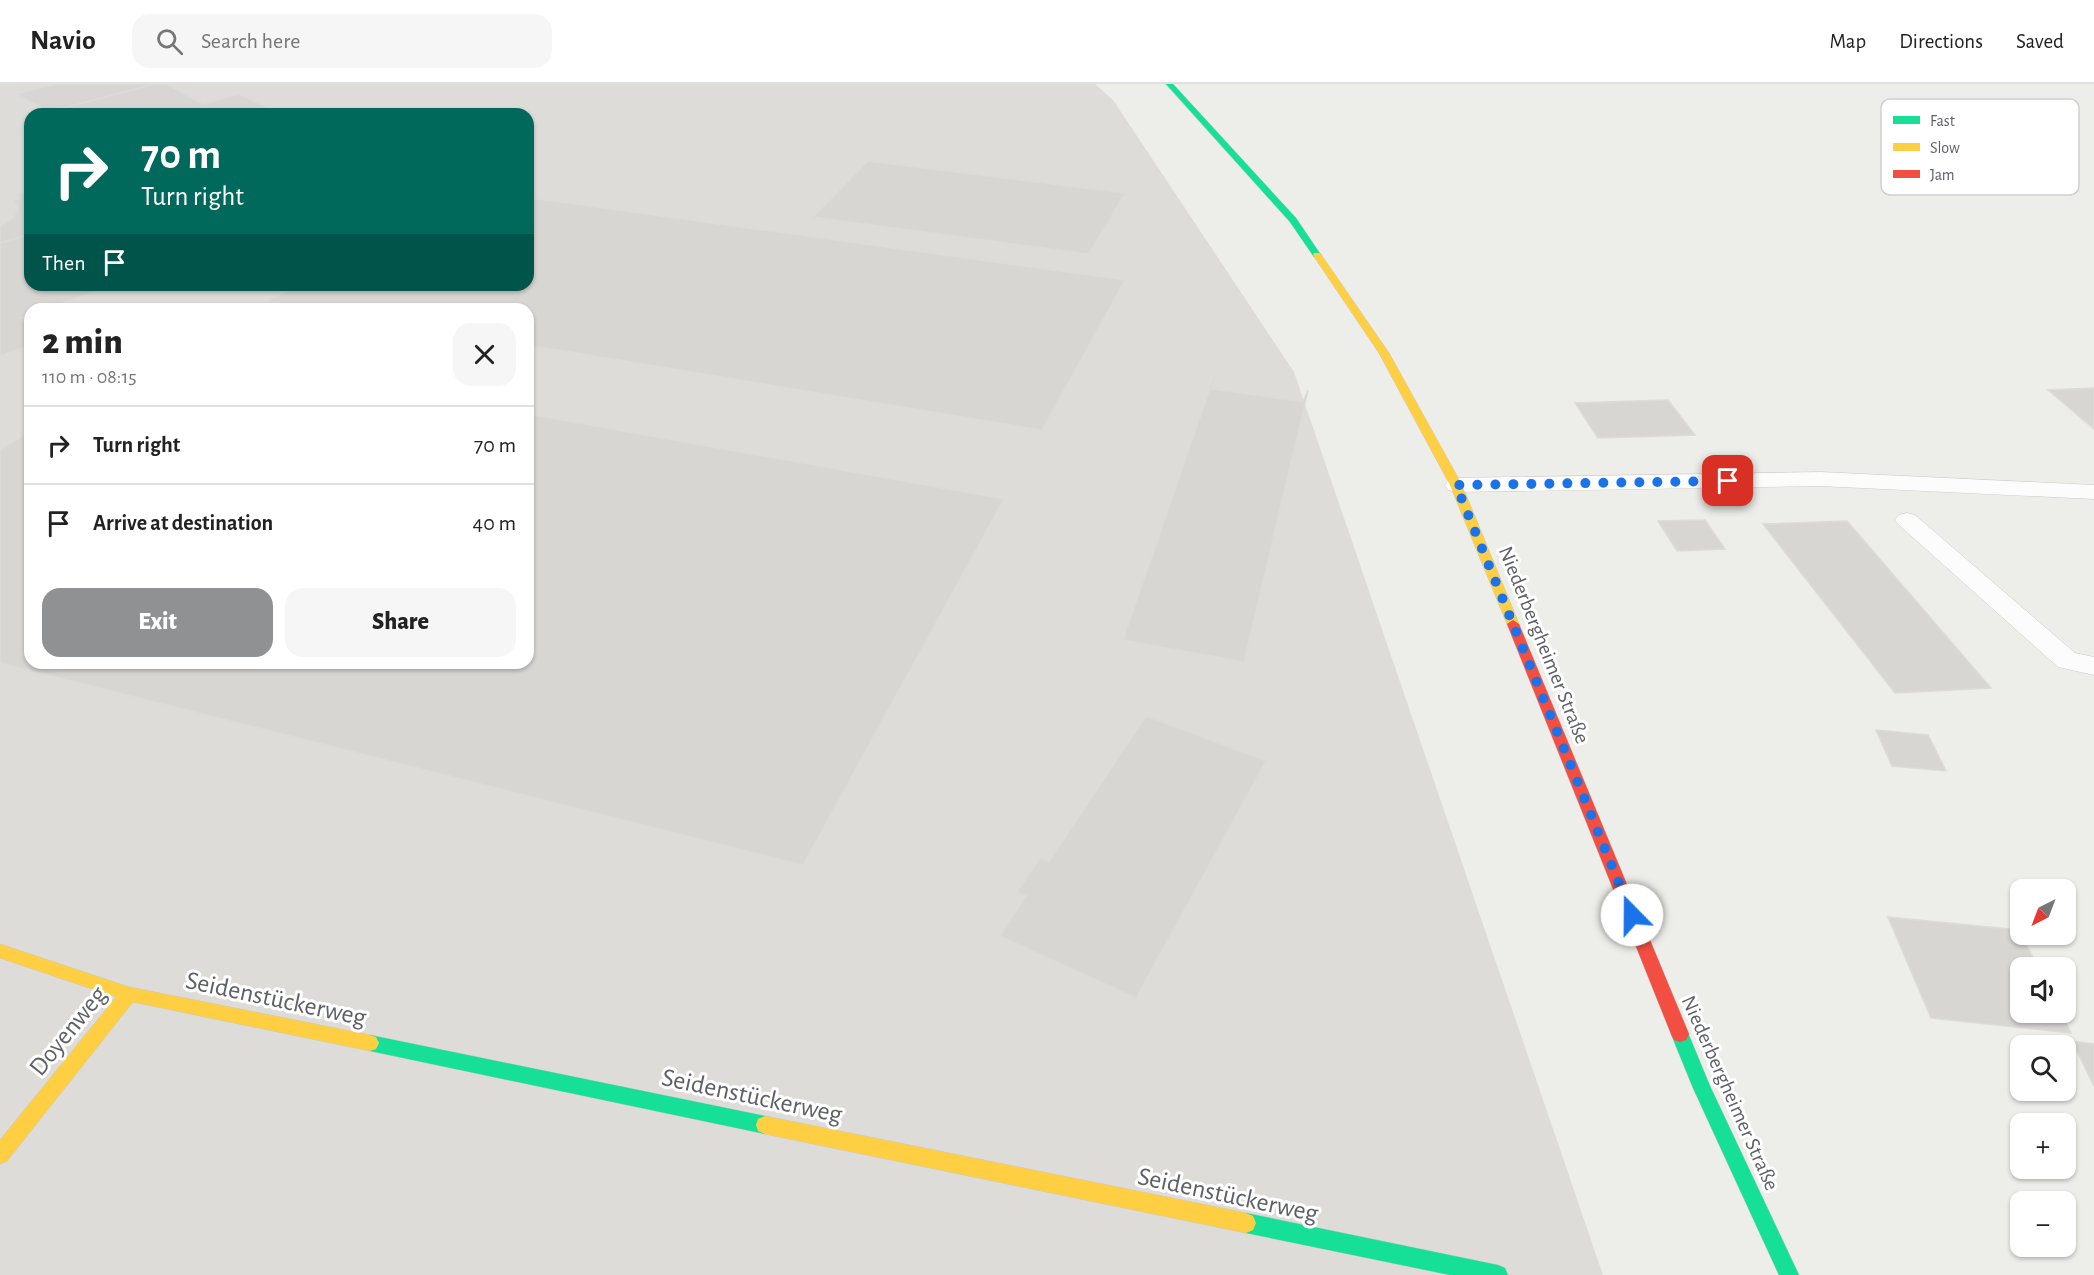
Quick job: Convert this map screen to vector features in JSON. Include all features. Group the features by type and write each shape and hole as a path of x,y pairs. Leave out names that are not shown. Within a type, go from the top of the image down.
{"main road":[{"name":"Niederbergheimer Straße","path":"1169,84 1293,220 1384,353 1456,485 1702,1088 1789,1275"},
{"name":"Seidenstückerweg","path":"0,951 129,994 1498,1275"},
{"name":"Doyenweg","path":"0,1155 129,994"}],"lane":[{"path":"1456,485 1820,479 2094,492"},
{"path":"1907,520 2067,661 2094,666"}],"shaded area":[{"path":"0,84 1095,84 1113,100 1294,372 1603,1275 0,1275"}],"building":[{"path":"55,84 154,84 64,108 42,108 17,94"},
{"path":"154,84 166,84 203,104 239,94 268,108 64,108"},
{"path":"868,161 1125,193 1089,254 813,217"},
{"path":"24,192 24,236 0,243 0,226 13,218 18,210 18,205 11,201 20,198 15,195"},
{"path":"534,199 1125,280 1042,430 534,346 534,303 278,303 266,301 288,291 534,291"},
{"path":"24,236 24,291 97,291 62,303 24,303 24,316 20,318 24,321 24,347 0,356 0,243"},
{"path":"1214,377 1216,377 1212,389 1303,402 1308,390 1244,662 1123,640"},
{"path":"2094,388 2094,429 2048,390"},
{"path":"1668,400 1695,435 1598,438 1575,403"},
{"path":"534,415 1004,499 803,865 0,663 0,450 24,435 24,669 534,669"},
{"path":"1705,520 1725,549 1677,551 1658,521"},
{"path":"1847,521 1991,688 1895,693 1763,524"},
{"path":"1146,716 1266,761 1136,998 1000,936 1026,896 1017,892 1040,858 1049,862"},
{"path":"1876,730 1928,735 1946,771 1892,766"},
{"path":"1888,917 2010,929 2010,945 2026,945 2032,957 2010,957 2010,1023 2066,1023 2071,1033 1931,1018"},
{"path":"2076,1042 2094,1044 2094,1086 2076,1049"}],"traffic: fast":[{"path":"1169,84 1293,220 1317,255"},
{"path":"1680,1034 1702,1088 1789,1275"},
{"path":"370,1043 765,1125"},
{"path":"1246,1223 1498,1275"}],"traffic: slow":[{"path":"1317,255 1384,353 1456,485 1513,624"},
{"path":"0,951 129,994 370,1043"},
{"path":"0,1155 129,994"},
{"path":"765,1125 1246,1223"}],"traffic: jam":[{"path":"1513,624 1680,1034"}],"route":[{"path":"1632,915 1456,485 1728,481"}]}
